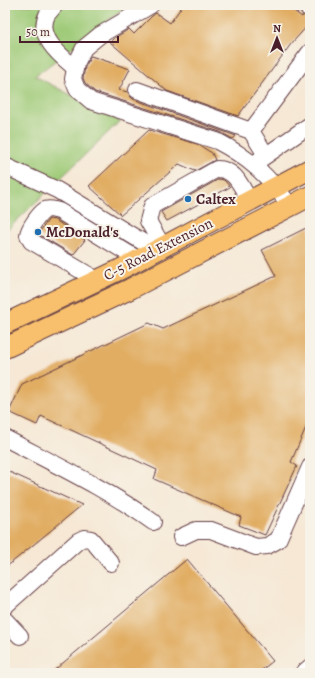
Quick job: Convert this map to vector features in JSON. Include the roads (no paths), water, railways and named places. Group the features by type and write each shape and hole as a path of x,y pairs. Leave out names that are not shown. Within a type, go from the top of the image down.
{"main road":[{"name":"C-5 Road Extension","path":"5,324 139,260 310,169"},
{"name":"C-5 Road Extension","path":"5,348 130,289 310,196"},
{"path":"121,269 130,289"}],"lane":[{"path":"55,5 47,16 45,28 47,38 50,45 75,68"},
{"path":"152,5 100,35 84,48 76,64 73,79 77,90 91,101 217,141 260,160"},
{"path":"304,5 310,9"},
{"path":"251,131 310,52"},
{"path":"137,90 251,131"},
{"path":"236,177 310,125"},
{"path":"251,131 260,160 276,187 290,206"},
{"path":"5,166 57,190 160,249"},
{"path":"160,249 148,221 152,206 217,169 228,171 236,177 250,201"},
{"path":"97,280 31,241 28,235 29,229 44,210 50,209 58,211 139,260"},
{"path":"5,438 98,487 127,504 153,522"},
{"path":"181,537 196,530 211,530 256,547 267,546 278,540 310,467"},
{"path":"5,606 78,541 84,538 91,539 111,563"},
{"path":"5,620 20,636"},
{"path":"304,673 310,667"}],"place":[{"name":"Caltex","path":"188,199"},
{"name":"McDonald's","path":"38,232"}]}
